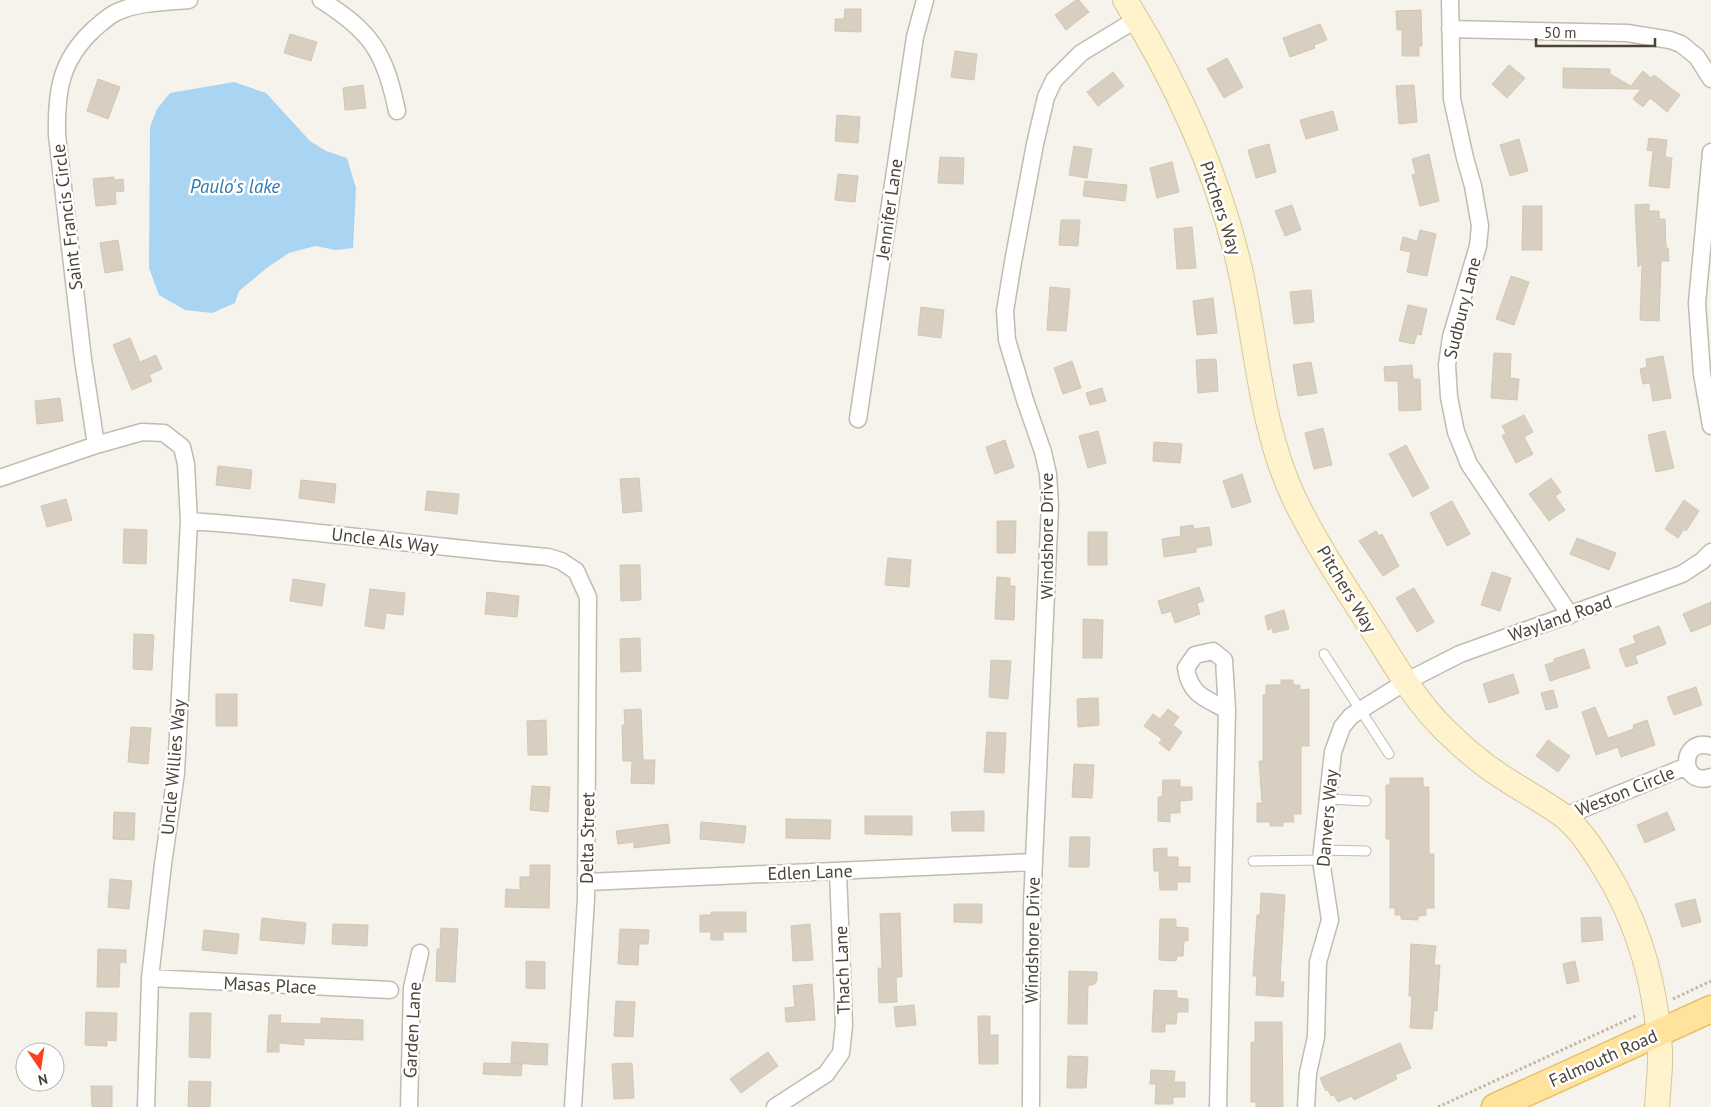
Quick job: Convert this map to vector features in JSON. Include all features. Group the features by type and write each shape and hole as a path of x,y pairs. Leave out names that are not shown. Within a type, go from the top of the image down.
{"main road":[{"name":"Pitchers Way","path":"1131,10 1169,76 1190,118 1223,208 1242,277 1266,410 1280,466 1294,498 1335,572 1426,709 1456,740 1491,770 1563,817 1589,844 1617,890 1628,913 1648,971 1657,1009 1660,1051 1657,1107"},
{"name":"Falmouth Road","path":"1495,1107 1711,1009"}],"street":[{"name":"Saint Francis Circle","path":"96,445 83,360 57,135 58,90 68,61 83,40 118,11 135,3 190,0"},
{"path":"322,0 355,24 372,41 391,80 398,111"},
{"name":"Jennifer Lane","path":"858,419 915,37 925,0"},
{"name":"Sudbury Lane","path":"1450,0 1452,99 1479,211 1480,235 1448,350 1447,378 1452,415 1461,449 1469,464 1570,615"},
{"name":"Windshore Drive","path":"1031,1107 1034,862 1050,538 1049,484 1043,452 1024,400 1007,340 1005,311 1029,174 1046,97 1061,70 1131,10"},
{"path":"1450,29 1627,33 1664,39 1681,44 1697,57 1711,79"},
{"path":"1711,152 1697,303 1702,374 1711,426"},
{"name":"Uncle Willies Way","path":"96,445 142,432 166,434 182,447 185,456 189,521 176,773 150,978 146,1107"},
{"path":"0,478 96,445"},
{"name":"Uncle Als Way","path":"189,521 264,526 465,550 548,557 561,561 576,572"},
{"name":"Wayland Road","path":"1407,681 1460,654 1682,574 1702,561 1711,552"},
{"name":"Delta Street","path":"573,1107 587,882 588,598 576,572"},
{"name":"Danvers Way","path":"1306,1107 1308,1073 1316,1037 1318,962 1330,920 1322,855 1333,752 1342,726 1359,711 1407,681"},
{"path":"1218,1107 1227,710"},
{"name":"Weston Circle","path":"1711,746 1700,745 1691,750 1687,766 1689,771 1697,778 1711,777"},
{"name":"Weston Circle","path":"1563,817 1687,766"},
{"name":"Edlen Lane","path":"587,882 1034,862"},
{"name":"Thach Lane","path":"775,1107 826,1074 841,1053 844,1024 838,871"},
{"name":"Garden Lane","path":"409,1107 412,988 420,953"},
{"name":"Masas Place","path":"150,978 390,990"}],"lane":[{"path":"1324,654 1359,711 1389,754"},
{"path":"1328,800 1366,802"},
{"path":"1253,861 1366,851"}],"path":[{"path":"1676,998 1711,981"},
{"path":"1438,1107 1638,1015"}],"water":[{"name":"Paulo's lake","path":"234,82 266,93 310,141 326,151 347,158 356,188 353,248 336,250 315,246 289,253 268,267 239,291 235,303 212,313 185,310 159,295 149,268 150,127 157,109 170,93"}],"building":[{"path":"1076,0 1079,0 1089,12 1066,30 1055,15"},
{"path":"845,9 861,9 861,32 835,31 835,19 844,19"},
{"path":"1421,10 1422,46 1419,46 1419,56 1402,56 1402,30 1397,30 1396,11"},
{"path":"1320,24 1327,40 1314,45 1315,48 1290,57 1283,38"},
{"path":"290,34 317,42 311,61 284,53"},
{"path":"955,51 977,54 974,80 951,77"},
{"path":"1227,58 1243,87 1224,98 1207,69"},
{"path":"1509,65 1525,78 1507,98 1492,84"},
{"path":"1563,68 1610,69 1610,74 1631,86 1643,71 1651,78 1654,75 1680,95 1667,112 1650,98 1643,107 1633,99 1641,89 1563,88"},
{"path":"1113,72 1124,86 1098,106 1087,92"},
{"path":"98,79 120,87 108,119 87,111"},
{"path":"363,85 366,108 345,110 343,88"},
{"path":"1414,85 1417,122 1399,124 1396,86"},
{"path":"1333,111 1338,130 1306,139 1300,120"},
{"path":"837,115 860,117 858,143 835,141"},
{"path":"1649,138 1667,140 1665,157 1672,158 1669,188 1649,186 1653,151 1647,150"},
{"path":"1519,139 1528,171 1510,176 1500,145"},
{"path":"1269,144 1276,172 1256,178 1248,150"},
{"path":"1074,146 1092,149 1087,178 1069,175"},
{"path":"1429,154 1439,201 1420,206 1412,175 1416,174 1412,159"},
{"path":"940,157 964,158 963,184 938,183"},
{"path":"1172,162 1179,192 1157,198 1150,168"},
{"path":"838,174 858,176 855,202 835,200"},
{"path":"114,177 114,180 123,179 124,191 115,192 116,204 96,206 93,179"},
{"path":"1085,181 1127,185 1125,201 1083,196"},
{"path":"1649,204 1649,211 1659,211 1659,219 1665,219 1666,248 1668,248 1669,261 1661,261 1659,321 1640,320 1642,263 1638,267 1635,205"},
{"path":"1292,205 1301,230 1285,236 1275,211"},
{"path":"1523,206 1542,206 1542,250 1522,250"},
{"path":"1061,220 1080,220 1078,246 1059,245"},
{"path":"1192,227 1196,268 1177,269 1174,229"},
{"path":"1420,230 1436,234 1427,276 1407,272 1411,252 1400,250 1403,237 1417,241"},
{"path":"118,240 123,270 105,273 100,243"},
{"path":"1511,276 1529,282 1514,325 1496,319"},
{"path":"1050,287 1070,289 1066,331 1047,330"},
{"path":"1311,290 1314,322 1294,324 1290,292"},
{"path":"1213,298 1217,333 1197,335 1193,301"},
{"path":"1408,305 1427,309 1421,335 1417,334 1414,344 1399,341"},
{"path":"921,307 944,310 941,338 918,335"},
{"path":"130,338 140,362 156,355 162,369 149,375 152,381 132,390 113,345"},
{"path":"1494,353 1511,354 1510,378 1519,379 1517,400 1491,398"},
{"path":"1663,356 1671,398 1653,401 1650,383 1643,384 1640,369 1647,367 1646,359"},
{"path":"1216,359 1218,391 1198,393 1196,360"},
{"path":"1072,361 1081,388 1063,394 1054,368"},
{"path":"1311,362 1317,393 1298,396 1293,365"},
{"path":"1412,365 1413,379 1420,379 1421,410 1399,411 1398,381 1385,381 1384,367"},
{"path":"1102,388 1106,401 1090,405 1086,393"},
{"path":"60,398 63,421 37,424 35,401"},
{"path":"1524,415 1533,432 1524,437 1533,454 1516,463 1502,436 1506,433 1502,426"},
{"path":"1323,428 1332,465 1314,469 1305,433"},
{"path":"1098,431 1106,463 1088,468 1079,436"},
{"path":"1665,431 1674,468 1656,472 1648,435"},
{"path":"1005,440 1014,467 995,474 986,447"},
{"path":"1154,442 1182,444 1180,463 1153,461"},
{"path":"1406,445 1429,488 1413,497 1389,454"},
{"path":"218,466 252,470 250,489 216,485"},
{"path":"1242,474 1251,502 1232,508 1223,481"},
{"path":"639,478 642,511 623,513 620,479"},
{"path":"1551,478 1561,492 1555,496 1565,510 1549,521 1529,494"},
{"path":"301,480 336,484 334,503 299,498"},
{"path":"427,491 459,494 457,514 425,510"},
{"path":"66,499 72,520 47,527 41,506"},
{"path":"1684,500 1699,511 1686,531 1684,529 1678,538 1665,529"},
{"path":"1452,501 1470,534 1447,546 1430,513"},
{"path":"997,521 1016,521 1015,553 997,553"},
{"path":"1193,525 1194,529 1209,527 1212,545 1196,548 1196,552 1164,557 1162,539 1181,536 1180,527"},
{"path":"124,529 147,530 146,564 123,563"},
{"path":"1376,531 1379,536 1382,534 1399,566 1383,576 1359,541"},
{"path":"1088,532 1107,532 1107,565 1088,565"},
{"path":"1577,538 1616,553 1609,570 1570,554"},
{"path":"888,558 911,560 909,587 885,585"},
{"path":"620,565 640,565 641,600 621,601"},
{"path":"1492,572 1511,578 1500,611 1481,605"},
{"path":"997,577 1010,578 1010,586 1015,586 1014,620 995,619"},
{"path":"293,579 325,584 322,606 290,601"},
{"path":"1199,587 1204,601 1197,603 1200,614 1175,623 1171,611 1162,614 1158,601"},
{"path":"1414,588 1434,622 1417,632 1396,598"},
{"path":"370,589 405,593 403,615 386,613 384,629 365,626"},
{"path":"487,592 519,596 517,617 485,614"},
{"path":"1711,602 1711,624 1691,632 1683,614"},
{"path":"1284,610 1289,629 1273,633 1272,628 1268,630 1265,616"},
{"path":"1083,619 1103,620 1102,658 1083,658"},
{"path":"1659,626 1666,644 1635,656 1638,663 1626,667 1619,649 1636,643 1633,636"},
{"path":"134,634 154,635 152,670 133,669"},
{"path":"640,638 641,671 621,672 620,639"},
{"path":"1584,649 1590,668 1550,681 1545,665 1554,662 1554,659"},
{"path":"991,660 1011,661 1008,699 989,697"},
{"path":"1513,674 1519,693 1489,703 1483,684"},
{"path":"1281,680 1293,680 1293,685 1300,685 1300,690 1309,689 1309,746 1301,746 1301,814 1293,814 1294,822 1283,822 1283,826 1270,826 1270,822 1257,822 1257,803 1262,803 1259,761 1263,761 1263,695 1266,695 1266,685 1281,685"},
{"path":"1696,687 1702,705 1674,715 1667,697"},
{"path":"1553,690 1558,707 1546,710 1541,693"},
{"path":"216,694 237,694 237,726 216,726"},
{"path":"1098,698 1099,725 1078,727 1077,699"},
{"path":"1595,707 1608,738 1634,729 1633,725 1647,720 1655,745 1621,757 1618,747 1596,755 1582,712"},
{"path":"641,709 643,760 655,760 654,784 631,783 632,761 623,761 622,725 625,725 624,710"},
{"path":"1168,709 1179,717 1173,725 1182,732 1169,751 1159,743 1162,739 1144,726 1153,714 1160,719"},
{"path":"546,720 547,755 528,755 527,721"},
{"path":"131,727 151,728 148,764 128,762"},
{"path":"987,732 1006,733 1004,773 984,772"},
{"path":"1548,740 1570,756 1558,772 1536,756"},
{"path":"1074,764 1094,765 1092,798 1072,797"},
{"path":"1390,778 1423,778 1423,787 1429,787 1429,854 1434,854 1434,908 1426,908 1426,915 1418,916 1418,920 1401,919 1401,915 1395,915 1395,908 1390,908 1390,839 1386,839 1386,785 1390,785"},
{"path":"1163,780 1180,780 1180,787 1192,787 1192,800 1180,801 1180,813 1170,813 1170,822 1158,821 1158,797 1162,797"},
{"path":"532,786 550,787 548,812 530,810"},
{"path":"984,811 984,831 952,831 951,812"},
{"path":"114,812 135,813 134,840 113,839"},
{"path":"1667,812 1675,830 1645,843 1637,825"},
{"path":"865,816 912,816 912,835 865,834"},
{"path":"786,819 831,820 830,839 786,838"},
{"path":"701,822 746,826 744,843 700,839"},
{"path":"668,824 670,843 634,848 634,842 618,844 616,831"},
{"path":"1070,837 1090,837 1089,867 1069,867"},
{"path":"1167,848 1167,857 1178,857 1178,867 1190,867 1190,882 1177,882 1177,890 1160,890 1159,871 1154,871 1153,849"},
{"path":"530,865 550,865 549,908 505,907 506,889 520,890 520,877 530,877"},
{"path":"110,879 132,881 129,909 108,907"},
{"path":"1261,893 1285,895 1280,982 1284,982 1283,997 1256,995 1257,976 1253,976 1257,915 1260,915"},
{"path":"1695,899 1701,922 1682,927 1675,904"},
{"path":"954,904 982,904 982,923 954,922"},
{"path":"711,912 746,912 746,932 723,932 723,940 711,940 711,932 700,932 700,915 711,915"},
{"path":"900,913 902,977 896,977 897,1002 879,1003 878,968 882,968 880,914"},
{"path":"1601,917 1603,940 1582,942 1581,918"},
{"path":"262,918 306,923 304,944 260,940"},
{"path":"1160,919 1176,919 1176,927 1188,928 1188,941 1184,941 1183,956 1177,956 1176,961 1159,960"},
{"path":"333,924 368,925 367,946 332,944"},
{"path":"810,924 813,960 793,961 791,926"},
{"path":"441,928 458,929 455,982 436,981 437,949 440,949"},
{"path":"620,929 649,930 648,944 639,944 638,965 618,964"},
{"path":"204,930 239,934 237,954 202,950"},
{"path":"1411,944 1436,946 1434,965 1440,965 1437,1011 1434,1010 1432,1029 1410,1028 1412,996 1409,996"},
{"path":"98,949 126,950 126,963 120,962 119,987 97,987"},
{"path":"526,961 545,962 545,989 526,988"},
{"path":"1575,961 1579,981 1567,984 1563,964"},
{"path":"1069,971 1097,972 1097,981 1093,985 1088,985 1087,1024 1068,1024"},
{"path":"812,984 815,1020 786,1022 785,1008 795,1007 793,986"},
{"path":"1154,990 1177,991 1177,998 1188,999 1188,1012 1177,1012 1176,1024 1165,1024 1165,1032 1152,1032"},
{"path":"616,1001 635,1002 633,1037 614,1036"},
{"path":"914,1005 916,1025 896,1027 894,1007"},
{"path":"86,1012 117,1013 116,1041 107,1040 107,1046 85,1045"},
{"path":"190,1013 211,1013 210,1058 189,1057"},
{"path":"269,1015 281,1015 280,1023 321,1024 321,1018 363,1020 363,1040 304,1038 304,1045 279,1043 279,1052 267,1052"},
{"path":"978,1016 990,1016 990,1035 998,1035 998,1064 979,1064"},
{"path":"1255,1022 1282,1022 1283,1107 1256,1107 1256,1102 1251,1102 1251,1042 1255,1043"},
{"path":"512,1042 548,1044 547,1065 511,1063"},
{"path":"1400,1043 1411,1068 1395,1075 1397,1079 1354,1100 1352,1096 1338,1102 1334,1095 1331,1096 1328,1090 1326,1091 1320,1078"},
{"path":"768,1052 778,1066 741,1093 730,1079"},
{"path":"1068,1056 1088,1057 1086,1088 1067,1088"},
{"path":"484,1063 522,1064 521,1076 483,1074"},
{"path":"632,1063 634,1098 614,1099 612,1064"},
{"path":"1151,1070 1175,1071 1174,1082 1185,1082 1185,1097 1173,1097 1173,1104 1155,1104 1156,1084 1150,1084"},
{"path":"189,1081 211,1082 210,1107 188,1107"},
{"path":"91,1086 112,1086 112,1107 92,1107"}]}
